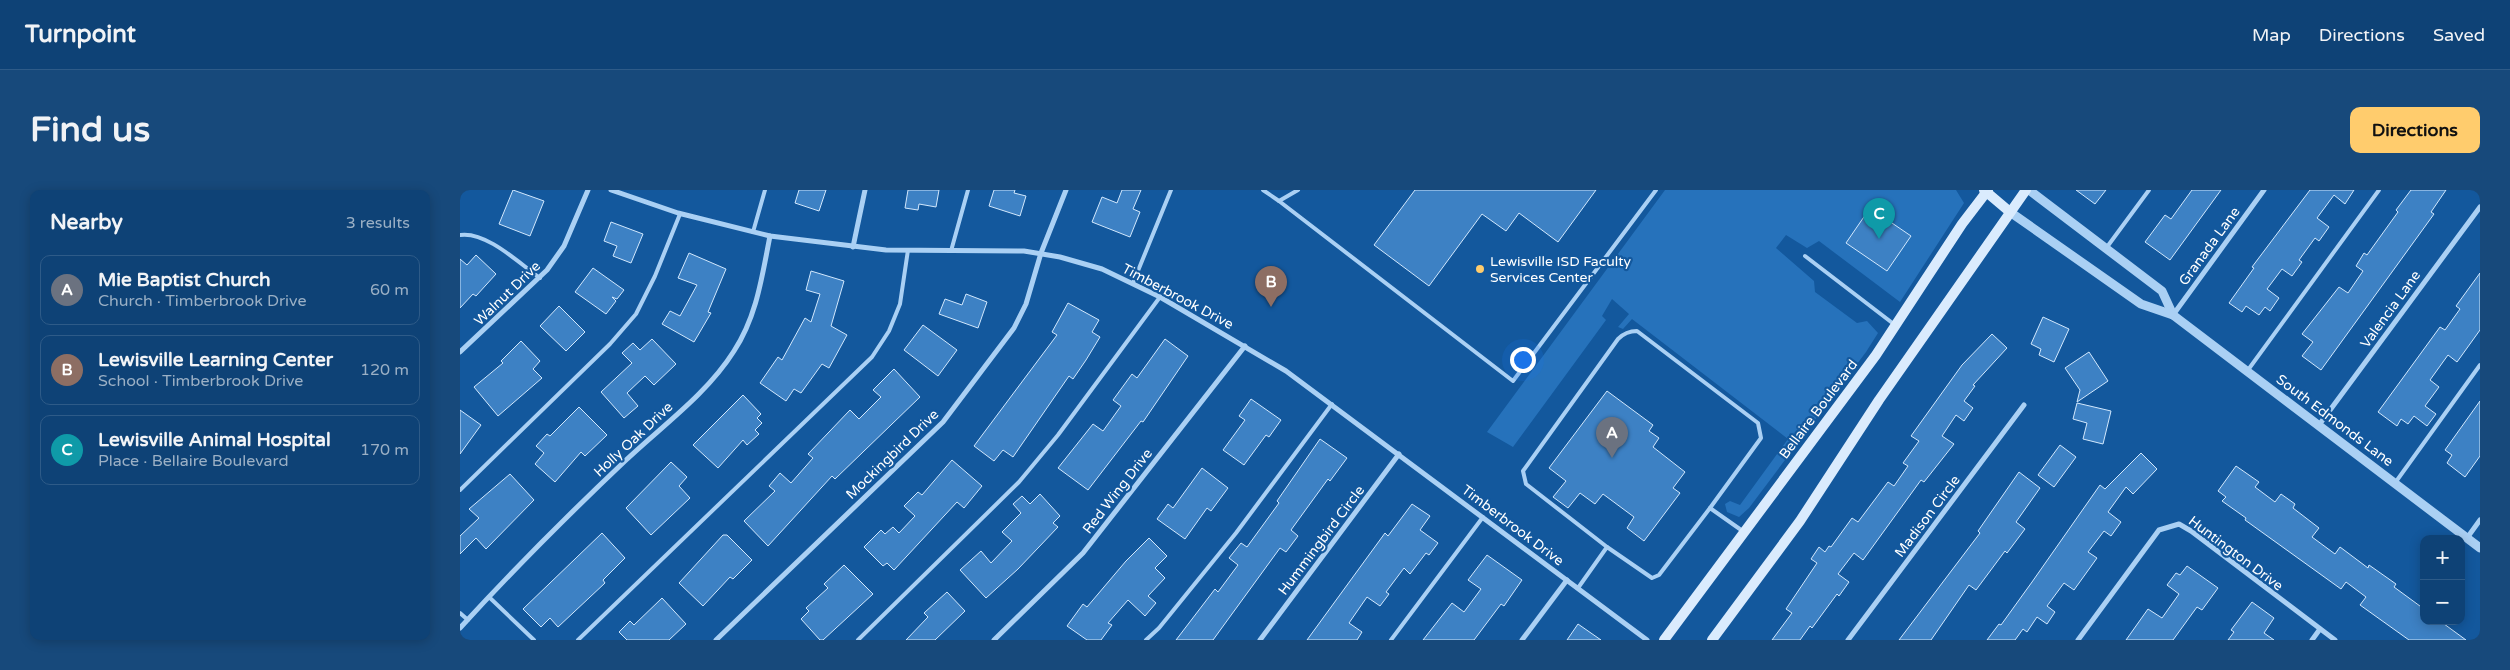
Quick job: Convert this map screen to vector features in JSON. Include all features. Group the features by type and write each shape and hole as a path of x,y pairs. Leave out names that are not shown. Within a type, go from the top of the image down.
{"main road":[{"path":"1712,640 1800,521 1879,400 2027,190"},
{"name":"South Edmonds Lane","path":"1986,191 2010,212"},
{"name":"Bellaire Boulevard","path":"1664,640 1876,355 1962,224 1986,191"}],"street":[{"name":"Walnut Drive","path":"460,352 540,278 564,246 588,190"},
{"name":"Timberbrook Drive","path":"611,190 680,214 770,236 853,247 951,251 1008,250 1041,254 1080,262 1133,283 1246,346 1332,404 1647,640"},
{"path":"853,247 865,190"},
{"name":"Mockingbird Drive","path":"716,640 943,422 1014,328 1026,304 1041,254 1066,190"},
{"name":"South Edmonds Lane","path":"2027,190 2107,247 2162,291 2173,314"},
{"name":"Granada Lane","path":"2173,314 2264,190"},
{"name":"Valencia Lane","path":"2319,425 2480,207"},
{"name":"South Edmonds Lane","path":"2010,212 2141,304 2173,314 2480,548"},
{"name":"Holly Oak Drive","path":"460,628 560,522 659,431 726,363 741,339 753,314 770,236"},
{"name":"Red Wing Drive","path":"994,640 1083,553 1246,346"},
{"name":"Madison Circle","path":"1848,640 2024,405"},
{"name":"Hummingbird Circle","path":"1260,640 1399,454"},
{"path":"2467,538 2480,520"},
{"name":"Huntington Drive","path":"2078,640 2159,530 2179,524 2192,531 2334,640"},
{"path":"1522,640 1567,580"},
{"path":"2312,640 2320,629"}],"lane":[{"path":"753,232 766,190"},
{"path":"951,251 968,190"},
{"path":"1133,283 1171,190"},
{"path":"1263,190 1513,381 1656,190"},
{"path":"1279,201 1298,190"},
{"path":"2107,247 2149,190"},
{"path":"2247,371 2379,190"},
{"path":"460,490 610,344 636,314 655,276 680,214"},
{"path":"460,235 476,235 540,278"},
{"path":"578,640 872,357 889,331 900,304 908,250"},
{"path":"1805,256 1895,325"},
{"path":"858,640 1020,482 1058,435 1160,297"},
{"path":"1637,331 1758,423 1760,438 1710,508 1659,575 1652,578 1526,484 1523,471 1623,334 1637,331"},
{"path":"2395,483 2480,364"},
{"path":"1146,640 1159,628 1236,533 1332,404"},
{"path":"1710,508 1744,532"},
{"path":"1391,640 1483,517"},
{"path":"1578,588 1608,547"},
{"path":"489,597 534,640"},
{"path":"460,613 468,620"}],"shaded area":[{"path":"1665,190 1956,190 1964,203 1900,302 1819,241 1807,248 1786,235 1776,248 1814,281 1815,292 1857,323 1867,321 1878,333 1866,352 1749,508 1739,517 1727,512 1725,504 1730,501 1740,505 1788,439 1632,319 1623,329 1618,327 1629,314 1612,299 1602,316 1606,320 1513,447 1487,432"}],"building":[{"path":"513,190 544,201 530,236 499,224"},
{"path":"799,190 826,190 819,211 795,203"},
{"path":"908,190 939,190 936,207 919,204 918,210 905,208"},
{"path":"994,190 1015,190 1014,193 1026,196 1020,216 989,206"},
{"path":"1122,190 1141,190 1133,209 1140,212 1130,237 1092,222 1102,197 1117,203"},
{"path":"1415,190 1596,190 1558,242 1519,213 1506,231 1482,214 1429,286 1374,245"},
{"path":"2076,190 2106,190 2095,204"},
{"path":"2192,190 2221,190 2170,260 2145,242 2165,215 2171,219"},
{"path":"2310,190 2354,190 2345,204 2334,195 2317,218 2329,227 2319,241 2315,238 2299,260 2302,262 2292,276 2282,269 2267,289 2279,298 2270,311 2265,307 2259,315 2246,306 2242,312 2229,303 2254,268 2252,267"},
{"path":"2411,190 2446,190 2431,212 2434,214 2321,370 2302,356 2313,342 2302,334 2339,287 2348,293 2363,271 2356,266 2364,253 2367,255 2398,212 2396,210"},
{"path":"1870,208 1911,236 1887,271 1846,243"},
{"path":"611,222 643,234 631,263 613,256 617,246 604,241"},
{"path":"689,253 726,269 708,312 711,313 694,342 662,324 670,311 680,316 697,285 678,278"},
{"path":"476,255 496,274 476,296 473,294 460,308 460,259 467,265"},
{"path":"593,268 624,290 617,299 612,297 616,301 606,314 575,292"},
{"path":"811,271 844,281 831,326 847,335 829,368 822,364 801,393 794,389 786,401 760,383 778,357 782,360 805,318 811,322 820,294 806,290"},
{"path":"2480,273 2480,330 2457,362 2448,355 2430,380 2439,387 2425,406 2436,414 2427,426 2414,416 2408,424 2401,419 2397,426 2378,412 2440,327 2445,330 2460,309 2456,306"},
{"path":"966,294 987,302 978,328 939,314 945,299 962,305"},
{"path":"1068,303 1099,320 1092,332 1100,337 1073,379 1069,376 1013,457 1003,450 994,461 974,446 1057,335 1052,332"},
{"path":"559,306 585,332 566,351 540,326"},
{"path":"2043,317 2069,329 2054,362 2039,355 2041,349 2031,344"},
{"path":"923,325 957,350 938,376 904,350"},
{"path":"1992,334 2007,348 1973,385 1975,386 1964,401 1973,408 1964,421 1956,415 1942,436 1954,444 1924,482 1921,480 1863,560 1854,553 1838,574 1849,582 1839,596 1837,594 1812,628 1810,626 1800,640 1772,640 1792,613 1786,609 1817,563 1811,559 1819,547 1825,552 1829,546 1831,547 1852,518 1858,522 1888,482 1894,486 1908,466 1903,463 1919,441 1911,436 1962,365"},
{"path":"652,339 676,364 654,385 645,376 627,393 638,406 624,418 601,392 632,363 622,353 633,343 640,350"},
{"path":"1165,339 1188,356 1143,422 1141,421 1088,490 1058,468 1093,424 1103,431 1121,406 1113,400 1132,374 1137,378"},
{"path":"521,341 540,361 533,369 542,378 498,416 474,387 503,363 501,361"},
{"path":"2089,352 2108,381 2077,402 2080,390 2065,368"},
{"path":"894,369 920,397 835,479 832,476 768,546 744,521 775,491 769,486 780,473 791,483 813,458 808,454 850,410 859,419 881,397 873,390"},
{"path":"1607,391 1653,425 1649,431 1659,438 1653,447 1685,472 1673,488 1680,493 1644,541 1627,528 1634,517 1603,494 1595,504 1580,493 1568,508 1553,497 1566,481 1549,468"},
{"path":"743,395 761,414 757,418 762,423 755,430 759,434 747,445 743,440 718,468 693,445"},
{"path":"1251,399 1281,420 1269,437 1266,435 1244,465 1223,450 1245,420 1239,416"},
{"path":"2480,401 2480,456 2465,477 2447,463 2452,455 2445,450"},
{"path":"2077,403 2111,411 2103,444 2083,439 2087,423 2073,419"},
{"path":"579,407 607,435 585,456 581,452 555,482 535,464 544,453 536,446 547,434 550,436"},
{"path":"460,410 481,425 460,454"},
{"path":"1320,439 1347,458 1330,481 1328,479 1291,530 1298,536 1286,552 1280,548 1213,640 1176,640 1215,589 1218,592 1238,565 1229,558 1241,543 1247,547 1279,503 1277,501"},
{"path":"2060,445 2076,457 2054,487 2038,475"},
{"path":"2141,453 2157,469 2133,494 2126,487 2108,512 2121,522 2111,536 2104,531 2088,552 2097,558 2074,590 2064,583 2047,606 2055,612 2047,624 2037,617 2027,632 2023,629 2015,640 1987,640 1999,624 2001,625 2100,485 2105,489"},
{"path":"952,460 982,486 964,508 957,502 894,570 887,563 883,566 864,547 881,530 885,534 893,527 899,533 915,516 904,506 918,492 922,495"},
{"path":"671,462 687,477 679,486 690,498 651,535 626,508"},
{"path":"2236,466 2259,482 2255,487 2275,502 2281,494 2295,504 2293,508 2319,528 2312,537 2335,554 2340,547 2368,568 2369,565 2396,584 2394,587 2420,606 2420,625 2445,625 2466,640 2409,640 2360,605 2366,597 2346,582 2341,589 2245,520 2246,518 2222,501 2226,497 2218,491"},
{"path":"1202,468 1228,488 1211,511 1207,508 1185,539 1157,519 1168,504 1173,508"},
{"path":"2019,472 2040,488 2016,522 2025,529 2007,553 2005,551 1976,590 1969,585 1931,640 1899,640 1980,533 1978,531"},
{"path":"510,474 534,500 486,549 476,538 460,554 460,536 479,518 469,509"},
{"path":"1040,494 1060,516 1053,523 1058,527 1018,569 986,598 960,570 981,551 991,563 1012,541 1002,532 1021,513 1013,504 1022,496 1030,504"},
{"path":"1412,504 1430,516 1420,530 1438,543 1429,555 1426,553 1410,574 1404,568 1386,592 1389,594 1380,606 1367,597 1349,623 1362,632 1357,640 1307,640 1385,533 1388,536"},
{"path":"602,533 625,558 603,580 605,583 558,627 550,618 541,627 523,609"},
{"path":"723,535 727,535 752,560 733,579 730,577 703,606 679,583"},
{"path":"1149,538 1167,556 1155,568 1165,578 1148,596 1156,603 1145,616 1128,600 1108,623 1112,625 1101,640 1087,640 1067,626 1083,604 1087,607 1126,561"},
{"path":"1487,555 1522,580 1504,606 1501,604 1474,640 1423,640 1452,603 1464,612 1481,589 1468,580"},
{"path":"844,565 873,594 823,640 820,640 801,619 809,611 806,608 828,588 824,584"},
{"path":"2187,566 2218,588 2202,610 2197,607 2173,640 2126,640 2148,609 2162,618 2179,594 2167,585 2176,573 2180,575"},
{"path":"947,592 965,611 935,640 906,640 928,617 924,613"},
{"path":"662,598 686,624 669,640 627,640 619,632 630,621 634,625"},
{"path":"2252,602 2274,618 2264,633 2274,640 2228,640 2234,632 2231,630"},
{"path":"1578,624 1601,640 1567,640"}],"place":[{"name":"Lewisville Animal Hospital","path":"1879,239"},
{"name":"Lewisville ISD Faculty Services Center","path":"1480,269"},
{"name":"Lewisville Learning Center","path":"1271,307"},
{"name":"Mie Baptist Church","path":"1612,458"}]}
